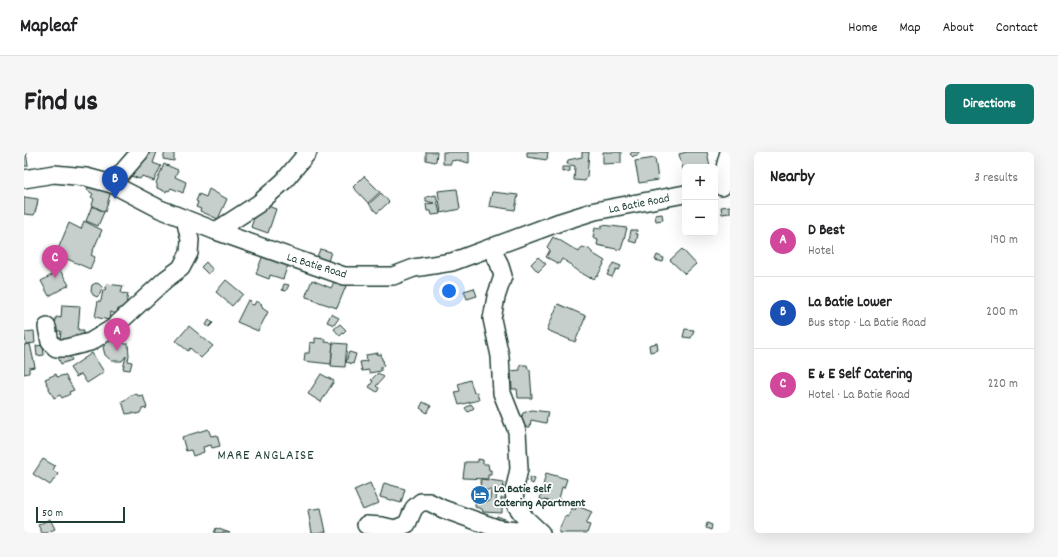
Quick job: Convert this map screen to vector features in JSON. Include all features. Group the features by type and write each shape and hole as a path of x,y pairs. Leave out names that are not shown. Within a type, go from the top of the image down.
{"street":[{"path":"112,184 140,152"},
{"path":"216,231 258,204 284,182 308,152"},
{"path":"722,187 722,179 729,152"},
{"name":"La Batie Road","path":"24,179 54,174 86,177 112,184 160,209 185,219 344,276 393,276 414,268 452,262 560,222 595,211 682,195"},
{"path":"47,327 50,342 56,348 66,348 90,342 112,328 166,279 181,268 189,253 190,246 185,219"},
{"path":"491,248 499,263 503,276 496,297 492,319 500,356 502,393 517,431 518,469 514,492 516,505 525,518 538,531"},
{"path":"366,524 395,529 407,524 414,508 421,502 429,502 443,509 499,529 538,531"}],"building":[{"path":"24,152 26,152 28,166 24,166"},
{"path":"142,152 157,152 153,163 161,166 154,181 142,176 140,179 131,176"},
{"path":"165,152 174,152 174,161 163,159"},
{"path":"426,152 437,152 435,162 426,160"},
{"path":"443,152 469,152 469,163 457,160 451,161 451,164 443,164"},
{"path":"527,152 548,152 547,160 527,157"},
{"path":"582,152 589,152 587,177 585,181 574,180 575,166 567,164 568,160 582,157"},
{"path":"603,152 621,152 621,163 603,164"},
{"path":"632,152 640,152 637,156 635,155 633,157 630,154"},
{"path":"687,152 707,152 710,164 682,164 682,166 679,154"},
{"path":"655,158 658,180 639,183 635,161"},
{"path":"164,164 178,170 175,177 186,182 183,193 171,188 166,192 157,188 156,183"},
{"path":"562,167 570,167 570,171 562,172"},
{"path":"364,176 380,192 368,203 353,187"},
{"path":"90,184 111,191 105,212 92,205 94,199 91,197 93,194 87,190"},
{"path":"209,189 227,199 218,219 200,211 201,209 196,207 198,202 196,201 199,194 206,197"},
{"path":"457,189 460,209 441,213 438,191"},
{"path":"492,192 518,195 515,210 489,206"},
{"path":"381,193 389,202 377,213 369,204"},
{"path":"436,195 440,214 432,215 431,211 427,211 426,204 434,203 426,201 426,197"},
{"path":"24,197 38,199 34,215 24,214"},
{"path":"259,203 276,209 268,233 251,227"},
{"path":"92,206 104,212 98,226 86,221"},
{"path":"730,206 730,213 722,214 721,207"},
{"path":"662,214 663,220 656,221 655,215"},
{"path":"84,221 102,230 91,255 95,257 90,269 56,254 69,223 81,229"},
{"path":"602,225 627,228 621,250 597,245 598,240 593,238 595,228 601,229"},
{"path":"631,230 637,230 636,234 638,234 636,243 629,241"},
{"path":"553,237 579,252 582,247 589,249 592,253 605,261 597,277 596,276 594,279 591,277 590,278 573,268 572,265 562,259 559,264 546,257 550,250 547,247"},
{"path":"320,249 331,252 328,261 317,257"},
{"path":"682,249 696,264 685,274 670,260"},
{"path":"263,255 288,265 283,279 270,275 269,279 256,274"},
{"path":"657,255 664,258 663,262 655,260"},
{"path":"538,257 546,264 538,272 531,264"},
{"path":"206,262 213,270 208,274 201,267"},
{"path":"613,263 621,266 619,270 616,269 612,277 607,275"},
{"path":"57,265 69,285 49,296 41,281 52,275 48,269"},
{"path":"226,280 243,294 232,306 216,292"},
{"path":"312,280 331,288 334,282 346,286 337,308 306,297"},
{"path":"96,283 102,287 100,294 97,297 93,295 91,291 92,285"},
{"path":"107,284 123,286 121,293 128,294 125,310 118,309 117,314 110,312 109,320 95,317 98,301 101,301 103,290 105,290"},
{"path":"284,284 289,285 286,291 282,290"},
{"path":"474,288 477,296 467,299 464,291"},
{"path":"248,300 251,301 250,304 254,305 256,301 262,304 262,308 268,312 258,331 237,322"},
{"path":"558,304 586,316 575,342 547,330"},
{"path":"62,305 80,306 78,330 84,330 83,338 60,340 61,331 56,331 55,329 56,317 61,318"},
{"path":"331,314 339,318 334,325 327,322"},
{"path":"209,320 213,323 209,327 206,325"},
{"path":"340,324 346,330 340,336 334,329"},
{"path":"189,326 213,346 201,358 190,348 188,351 176,341"},
{"path":"685,329 694,330 691,338 683,337"},
{"path":"34,331 35,343 26,344 24,332"},
{"path":"315,338 325,339 325,342 333,343 331,364 304,361 305,353 309,353 310,342 315,343"},
{"path":"111,339 120,339 125,344 128,344 128,361 132,362 130,370 123,369 126,356 122,361 112,361 105,355 103,347"},
{"path":"333,343 347,344 345,367 331,366"},
{"path":"657,343 658,350 650,352 649,345"},
{"path":"30,344 35,367 29,368 29,373 24,374 24,345"},
{"path":"43,345 44,355 37,356 36,346"},
{"path":"68,351 72,360 61,364 57,355"},
{"path":"349,352 356,354 353,364 346,362"},
{"path":"92,353 104,372 87,383 81,374 76,377 70,368"},
{"path":"378,353 378,355 381,354 384,366 381,367 381,371 369,373 369,370 362,371 360,362 367,361 366,355"},
{"path":"520,365 527,365 528,369 530,370 532,398 518,398 517,389 512,389 511,371 520,370"},
{"path":"378,373 384,377 376,386 379,388 377,392 369,387 373,381 371,380"},
{"path":"56,374 57,377 65,375 74,390 62,398 60,395 54,398 45,379"},
{"path":"321,374 334,381 321,402 308,394"},
{"path":"470,380 474,393 477,392 479,400 459,405 455,392 460,391 458,384"},
{"path":"137,394 138,396 143,395 147,408 142,409 140,413 126,414 122,401 131,395"},
{"path":"423,402 431,406 427,413 420,408"},
{"path":"471,404 474,408 468,412 465,408"},
{"path":"532,410 548,412 546,423 531,420 530,427 519,427 523,413"},
{"path":"208,429 211,436 217,435 220,446 212,448 211,445 203,447 204,452 193,456 191,450 186,451 182,437"},
{"path":"43,459 55,466 53,470 58,474 50,485 33,474"},
{"path":"478,459 483,460 483,464 488,464 489,470 491,470 491,475 488,475 488,479 463,478 465,462 478,462"},
{"path":"546,473 567,479 564,488 562,487 558,503 540,499"},
{"path":"530,477 535,479 533,484 529,482"},
{"name":"La Batie Self Catering Apartment","path":"481,479 504,482 503,491 497,490 496,502 501,502 501,498 507,498 507,505 502,505 502,513 483,512 482,509 475,507 476,493 485,493 485,501 490,501 491,490 480,490"},
{"path":"370,483 379,503 363,510 354,490"},
{"path":"384,483 405,489 401,503 380,497"},
{"path":"577,506 592,512 586,524 590,525 587,533 559,533 565,516 568,517 572,508 575,510"},
{"path":"321,508 326,532 312,533 308,510"},
{"path":"497,516 515,523 496,520"},
{"path":"50,519 55,529 42,533 38,525"},
{"path":"707,523 712,525 711,530 706,528"},
{"path":"216,528 230,533 214,533"}],"place":[{"name":"La Batie Lower","path":"115,199"},
{"name":"E & E Self Catering","path":"55,278"},
{"name":"D Best","path":"117,351"},
{"name":"La Batie Self Catering Apartment","path":"480,495"}],"district":[{"name":"MARE ANGLAISE","path":"266,454"}]}
